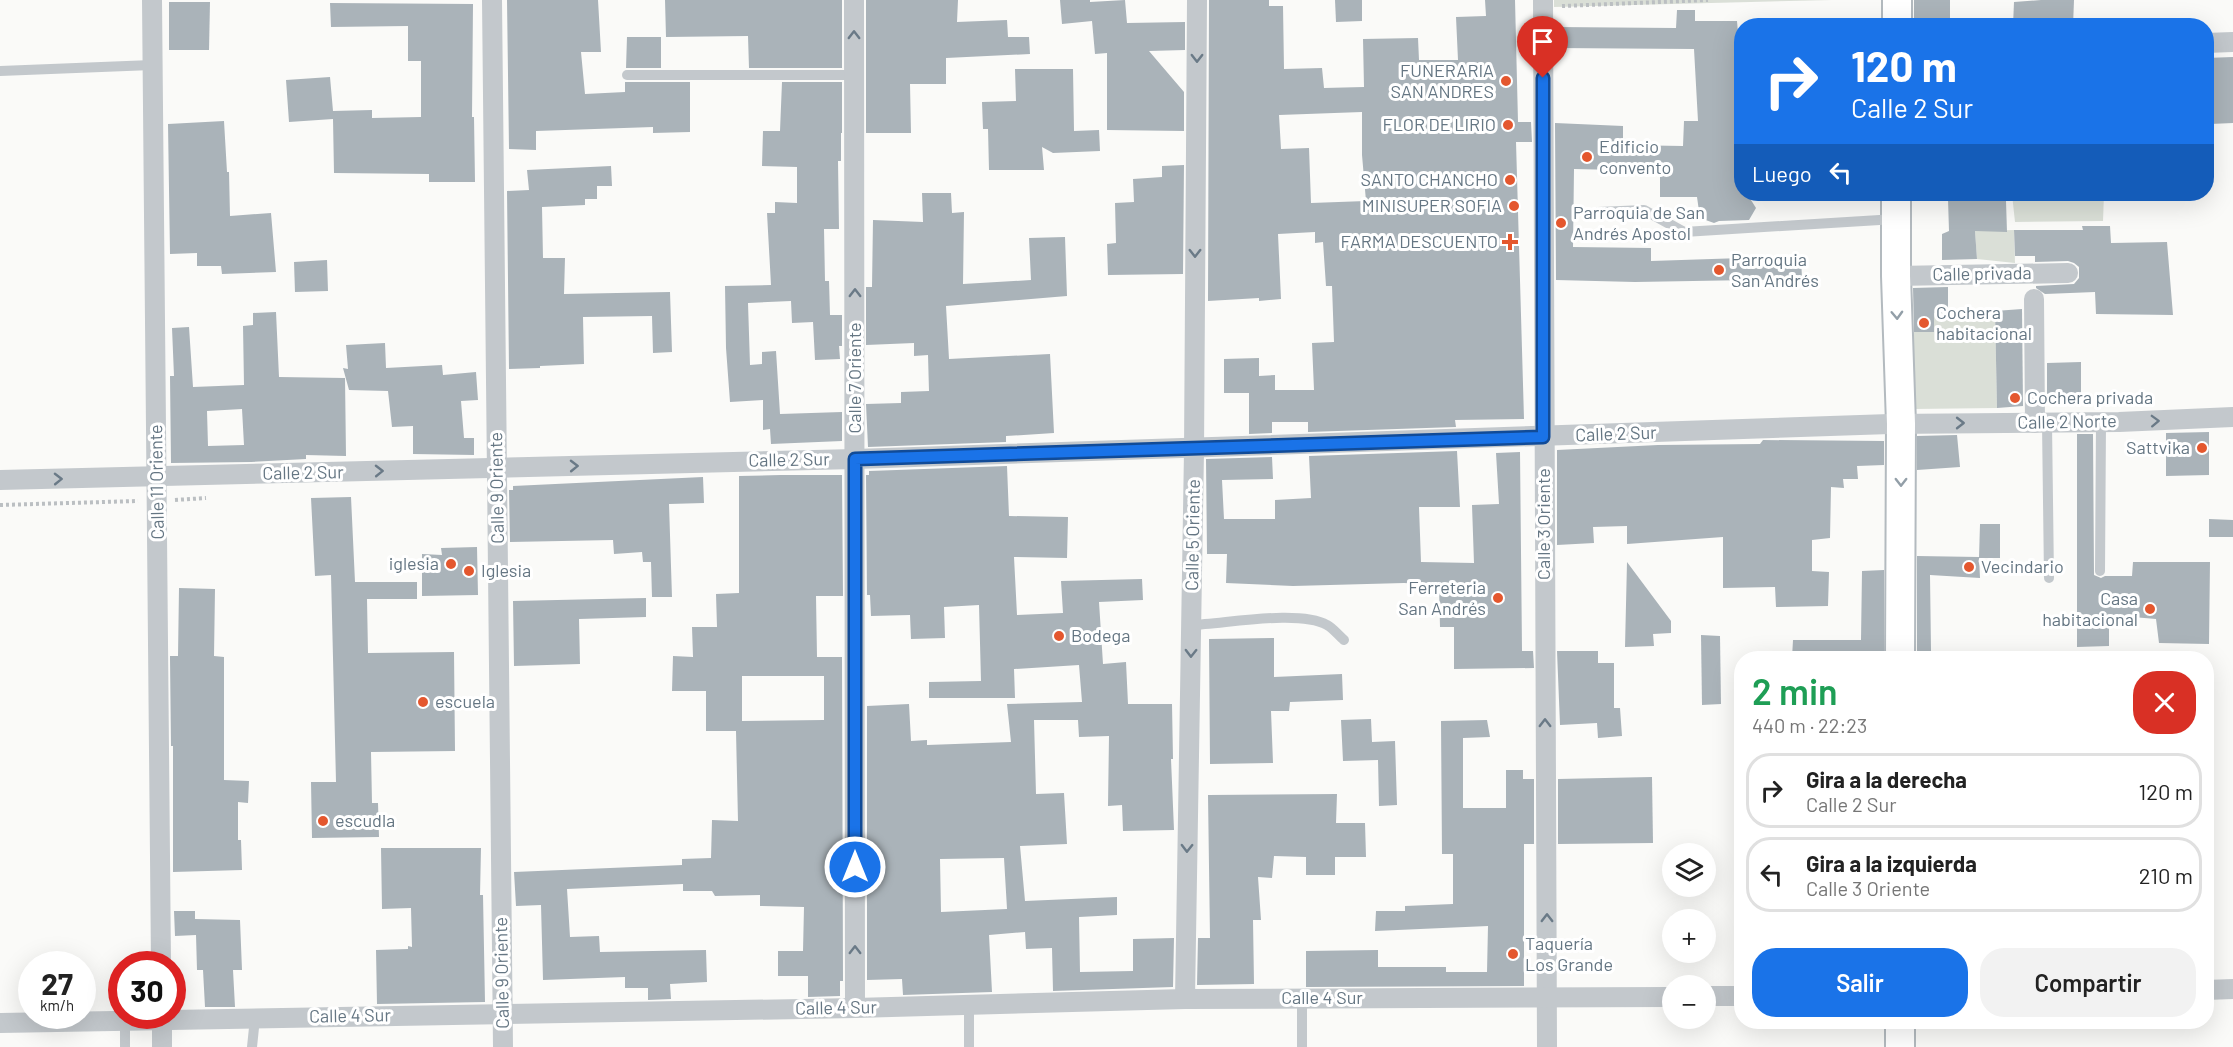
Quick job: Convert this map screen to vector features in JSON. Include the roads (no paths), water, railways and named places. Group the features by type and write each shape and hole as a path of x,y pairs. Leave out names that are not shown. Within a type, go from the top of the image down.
{"main road":[{"path":"1897,0 1897,18"},
{"path":"1896,206 1901,424 1900,651"},
{"path":"1900,1029 1900,1047"}],"street":[{"name":"Calle 11 Oriente","path":"152,0 161,951"},
{"name":"Calle 9 Oriente","path":"492,0 503,1047"},
{"name":"Calle 7 Oriente","path":"854,0 855,1008"},
{"name":"Calle 5 Oriente","path":"1185,999 1192,626 1197,0"},
{"name":"Calle 3 Oriente","path":"1543,3 1547,1047"},
{"path":"2214,43 2233,42"},
{"name":"Calle privada","path":"1896,276 2068,273"},
{"name":"Calle privada","path":"2034,299 2041,423"},
{"name":"Calle 2 Norte","path":"1901,424 2101,422 2233,417"},
{"name":"Calle 2 Sur","path":"0,480 855,459 1901,424"},
{"path":"2214,990 2233,989"},
{"path":"1716,996 1734,996"},
{"name":"Calle 4 Sur","path":"186,1017 855,1008 1185,999 1662,997"},
{"name":"Calle 4 Sur","path":"0,1023 108,1020"},
{"path":"162,1029 162,1047"}],"lane":[{"path":"0,71 152,64"},
{"path":"627,75 855,75"},
{"path":"1598,212 1644,210 1684,232 1896,206"},
{"path":"2100,571 2101,422"},
{"path":"2041,423 2049,578"},
{"path":"1192,626 1288,618 1310,619 1327,625 1344,640"},
{"path":"1302,998 1302,1047"},
{"path":"969,1005 969,1047"},
{"path":"252,1047 255,1018"},
{"path":"125,1029 125,1047"}],"place":[{"name":"FUNERARIA SAN ANDRES","path":"1506,81"},
{"name":"FLOR DE LIRIO","path":"1508,125"},
{"name":"Edificio convento","path":"1587,157"},
{"name":"SANTO CHANCHO","path":"1510,180"},
{"name":"MINISUPER SOFIA","path":"1514,206"},
{"name":"Parroquia de San Andrés Apostol","path":"1561,223"},
{"name":"FARMA DESCUENTO","path":"1510,242"},
{"name":"Parroquia San Andrés","path":"1719,270"},
{"name":"Cochera habitacional","path":"1924,323"},
{"name":"Cochera privada","path":"2015,398"},
{"name":"Sattvika","path":"2202,448"},
{"name":"iglesia","path":"451,564"},
{"name":"Vecindario","path":"1969,567"},
{"name":"Iglesia","path":"469,571"},
{"name":"Ferreteria San Andrés","path":"1498,598"},
{"name":"Casa habitacional","path":"2150,609"},
{"name":"Bodega","path":"1059,636"},
{"name":"escuela","path":"423,702"},
{"name":"escudla","path":"323,821"},
{"name":"Taquería Los Grande","path":"1513,954"}]}
